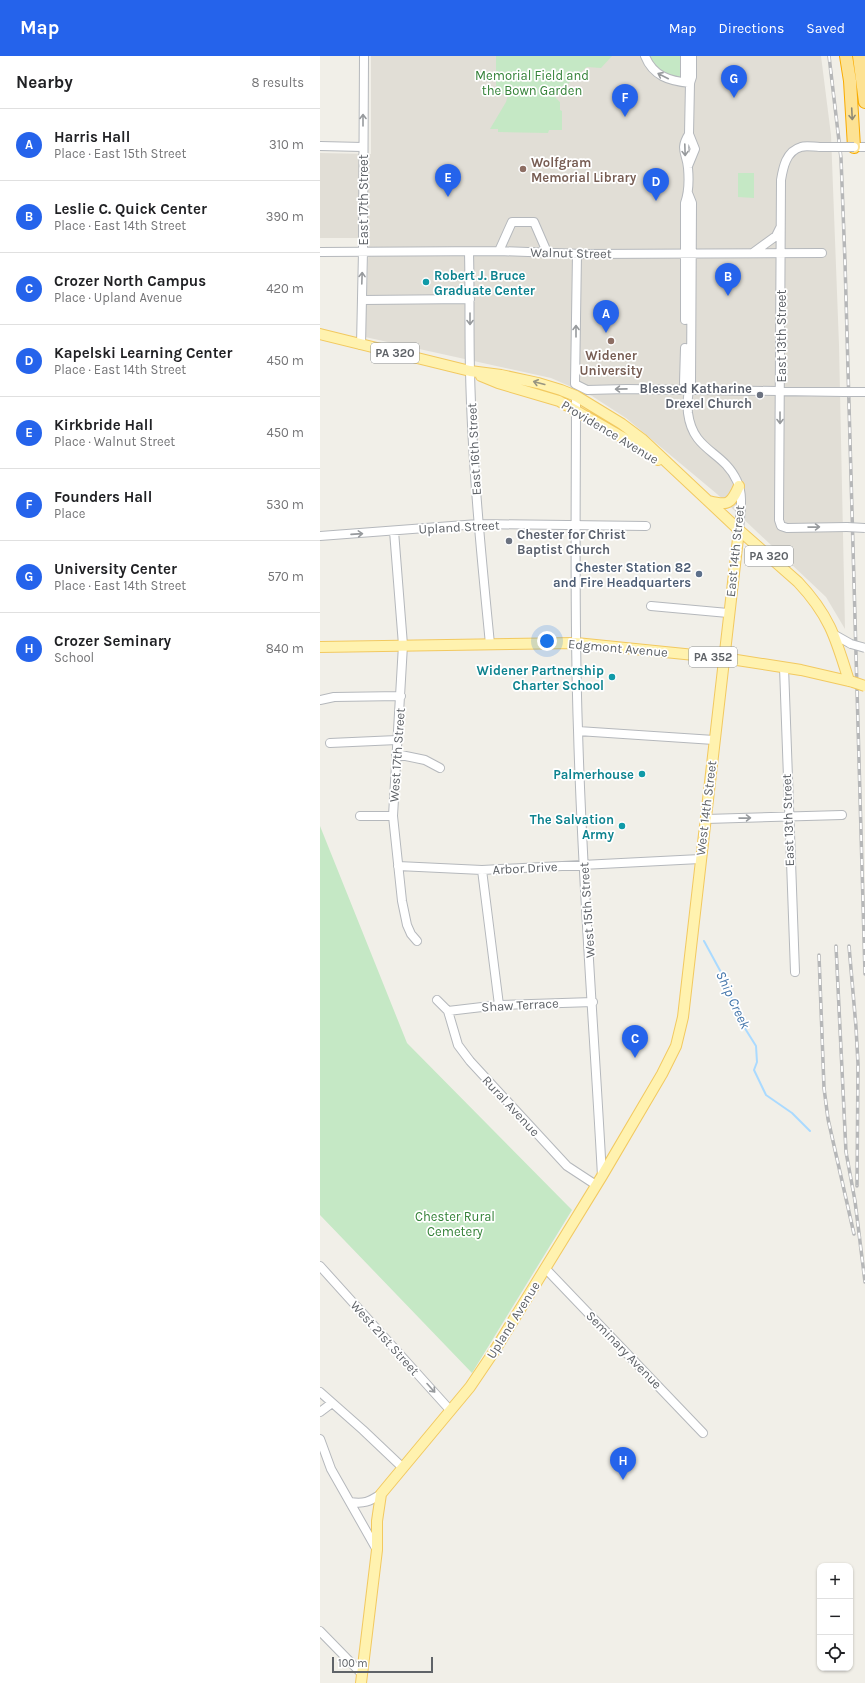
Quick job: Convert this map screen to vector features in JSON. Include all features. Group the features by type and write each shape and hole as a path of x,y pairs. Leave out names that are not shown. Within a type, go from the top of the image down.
{"highway":[{"path":"846,56 859,147"},
{"path":"859,56 865,102"}],"main road":[{"name":"Providence Avenue","path":"320,334 470,371 501,375 538,383 576,396 622,424 642,439 680,476 809,593 835,635 851,682"},
{"name":"Providence Avenue","path":"470,371 498,383 559,402 576,410 622,437 680,476"},
{"path":"707,500 725,504 734,498 739,486"},
{"name":"East 14th Street","path":"724,658 728,613 739,530"},
{"name":"Edgmont Avenue","path":"320,647 576,643 724,658 784,667 865,686"},
{"name":"West 14th Street","path":"690,957 724,658"},
{"name":"Upland Avenue","path":"362,1678 377,1550 377,1521 381,1494 470,1387 487,1362 599,1180 662,1074 676,1046 683,1017 690,957"}],"street":[{"name":"East 17th Street","path":"361,345 364,56"},
{"path":"645,56 653,71 665,78 690,83"},
{"name":"East 14th Street","path":"685,56 685,78 690,83"},
{"name":"East 14th Street","path":"692,56 689,134 695,149 688,166 688,193 692,203 688,252 688,324 691,383 688,390 689,418 694,435 731,470 739,486 739,530"},
{"path":"320,146 363,147"},
{"name":"East 13th Street","path":"859,147 801,147 785,161 782,169 779,520 781,526 787,528 865,528"},
{"path":"499,251 512,222 534,222 547,252"},
{"path":"753,252 776,236 781,225"},
{"name":"Walnut Street","path":"320,252 499,251 576,254 688,252 822,253"},
{"name":"East 16th Street","path":"469,252 470,371 478,524 490,644"},
{"path":"576,254 575,384 587,390 865,392"},
{"path":"362,300 470,299"},
{"name":"West 15th Street","path":"576,396 576,643 578,731 584,864 593,1002 599,1180"},
{"name":"Upland Street","path":"320,536 478,524 646,526"},
{"path":"394,531 403,645"},
{"path":"651,606 728,613"},
{"path":"835,635 851,644 865,648"},
{"name":"West 17th Street","path":"403,645 393,816 402,901 407,925 411,934 417,941"},
{"name":"East 13th Street","path":"784,667 788,818 795,972"},
{"path":"320,700 334,697 401,696"},
{"path":"578,731 714,740"},
{"path":"330,743 397,740"},
{"path":"396,754 425,760 440,768"},
{"path":"706,819 788,818 842,815"},
{"path":"360,816 393,816"},
{"name":"Arbor Drive","path":"398,866 482,870 584,864 700,860"},
{"path":"482,870 499,1005"},
{"path":"437,1000 448,1011"},
{"name":"Shaw Terrace","path":"448,1011 499,1005 593,1002"},
{"name":"Rural Avenue","path":"448,1011 458,1045 470,1061 567,1166 599,1180"},
{"name":"West 21st Street","path":"320,1266 450,1410"},
{"name":"Seminary Avenue","path":"545,1268 703,1433"},
{"path":"320,1392 402,1467"},
{"path":"320,1412 332,1403"},
{"path":"320,1439 331,1469 377,1550"},
{"path":"350,1502 360,1503 370,1501 381,1494"},
{"path":"320,1631 362,1678"}],"shaded area":[{"name":"Widener University","path":"371,56 821,56 831,135 839,345 845,629 826,597 717,494 626,418 592,396 551,378 365,337 369,238 320,238 320,153 371,154"}],"green space":[{"name":"Memorial Field and the Bown Garden","path":"496,56 612,56 601,68 587,67 568,84 566,83 555,94 555,97 560,102 560,110 562,111 562,130 549,130 548,133 498,132 498,129 490,129 506,102 508,95 500,93 496,88"},
{"path":"647,56 682,56 682,77 680,77 680,79 658,72"},
{"path":"738,173 754,173 754,198 738,197"},
{"name":"Chester Rural Cemetery","path":"320,826 407,1043 572,1210 472,1373 320,1215"}],"waterway":[{"name":"Ship Creek","path":"704,941 723,976 741,1022 756,1046 757,1062 754,1070 766,1095 792,1113 810,1131"}],"railway":[{"path":"829,56 841,158 865,974"},
{"path":"836,946 846,1152 855,1201 865,1282"},
{"path":"849,946 858,1064 857,1186"},
{"path":"819,955 824,1088 828,1119 854,1234"}],"place":[{"name":"University Center","path":"734,98"},
{"name":"Founders Hall","path":"625,117"},
{"name":"Wolfgram Memorial Library","path":"523,169"},
{"name":"Kirkbride Hall","path":"448,197"},
{"name":"Kapelski Learning Center","path":"656,201"},
{"name":"Robert J. Bruce Graduate Center","path":"426,282"},
{"name":"Leslie C. Quick Center","path":"728,296"},
{"name":"Harris Hall","path":"606,333"},
{"name":"Widener University","path":"611,341"},
{"name":"Blessed Katharine Drexel Church","path":"760,395"},
{"name":"Chester for Christ Baptist Church","path":"509,541"},
{"name":"Chester Station 82 and Fire Headquarters","path":"699,574"},
{"name":"Widener Partnership Charter School","path":"612,677"},
{"name":"Palmerhouse","path":"642,774"},
{"name":"The Salvation Army","path":"622,826"},
{"name":"Crozer North Campus","path":"635,1058"},
{"name":"Crozer Seminary","path":"623,1480"}]}
